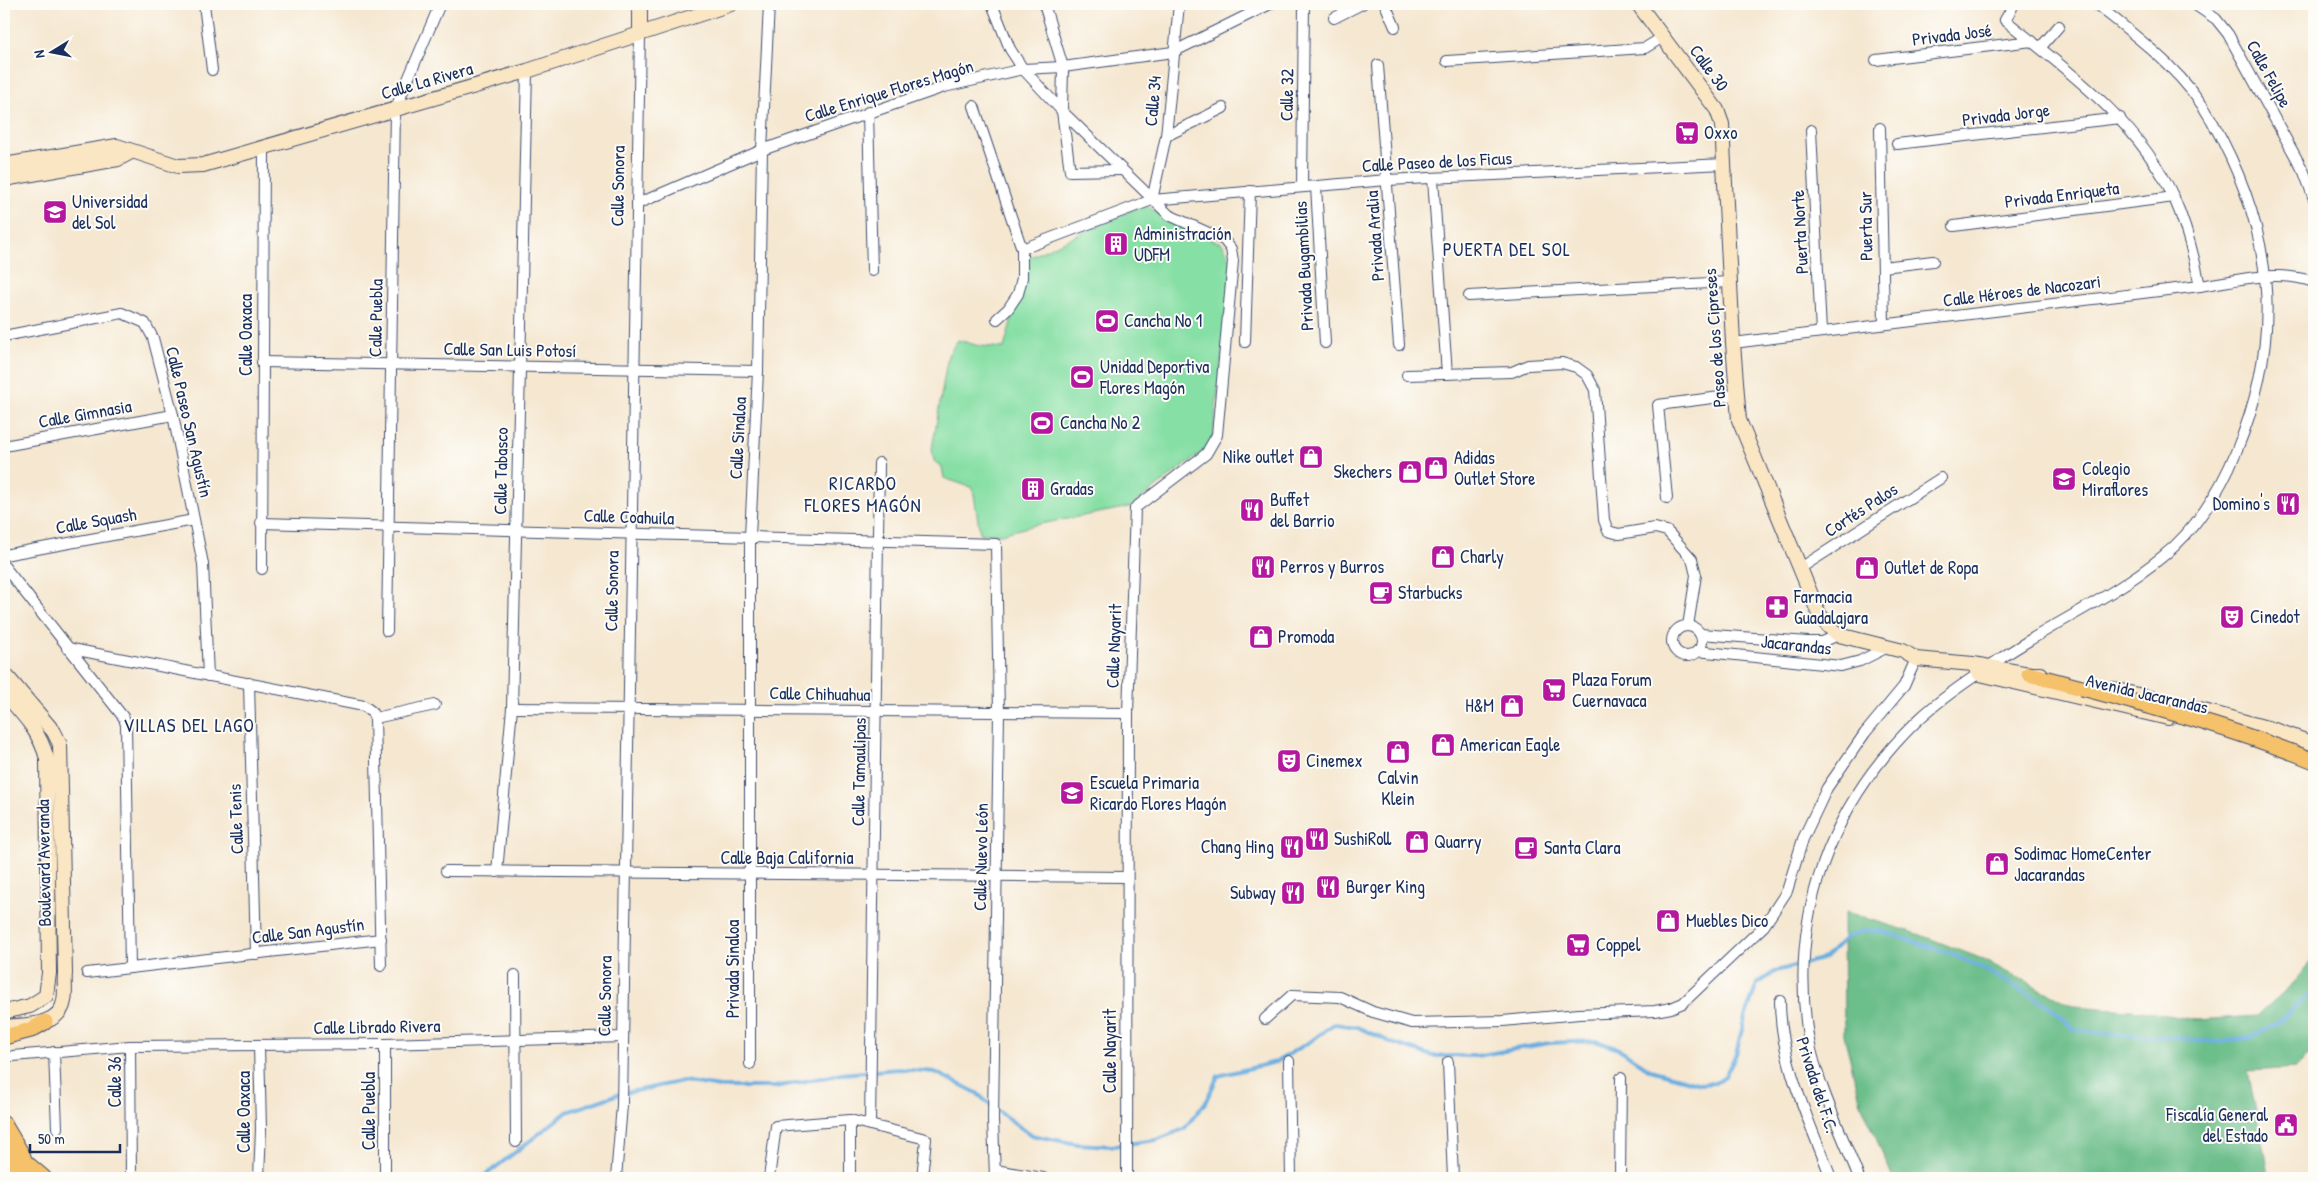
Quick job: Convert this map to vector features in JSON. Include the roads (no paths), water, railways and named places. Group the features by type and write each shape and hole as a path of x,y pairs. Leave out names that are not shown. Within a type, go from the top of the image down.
{"highway":[{"path":"4,1164 24,1172"}],"main road":[{"path":"2029,674 2192,717 2270,742 2314,761"},
{"path":"4,1036 31,1030 45,1022"},
{"path":"4,1124 24,1172"},
{"path":"4,1144 24,1172 44,1178"}],"street":[{"path":"204,4 212,70"},
{"path":"395,110 440,4"},
{"name":"Calle Sonora","path":"616,1178 622,1105 640,4"},
{"name":"Calle La Rivera","path":"4,165 96,155 118,158 130,152 178,166 192,167 264,148 527,71 731,4"},
{"name":"Calle Sinaloa","path":"749,874 750,537 758,371 762,150 769,4"},
{"path":"992,4 1010,50 1023,70 1152,200"},
{"path":"1044,4 1063,67 1062,111 1070,171 1121,170"},
{"name":"Calle 34","path":"1152,200 1166,136 1179,4"},
{"name":"Calle Enrique Flores Magón","path":"637,204 762,150 944,87 1023,70 1063,67 1173,52 1270,4"},
{"name":"Calle 32","path":"1302,187 1304,4"},
{"path":"1334,18 1362,4"},
{"path":"1385,4 1395,27"},
{"name":"Calle 30","path":"1638,4 1717,110 1722,124 1724,164"},
{"path":"1859,1178 1817,1069 1808,1037 1805,944 1817,878 1829,846 1869,775 1919,719 1980,668 2093,604 2162,557 2188,532 2210,502 2228,472 2258,392 2268,310 2266,275 2255,222 2244,189 2211,118 2184,83 2158,54 2096,4"},
{"name":"Calle Felipe","path":"2194,4 2216,19 2228,34 2304,172 2314,199"},
{"path":"2012,8 2005,20 2120,118 2150,155 2174,198 2190,241 2200,286"},
{"path":"2036,45 2059,26"},
{"path":"1447,61 1645,48 1664,37"},
{"name":"Privada José","path":"1876,60 2036,45"},
{"name":"Privada Aralia","path":"1378,64 1399,345"},
{"name":"Calle Tabasco","path":"497,872 512,708 527,71"},
{"path":"974,106 1022,249 1022,278 1018,294 1008,309 997,319"},
{"path":"1166,136 1223,108"},
{"name":"Calle Puebla","path":"387,632 395,110"},
{"path":"868,112 872,271"},
{"name":"Privada Jorge","path":"1897,144 2120,118"},
{"name":"Puerta Sur","path":"1880,128 1884,324"},
{"name":"Puerta Norte","path":"1811,130 1821,332"},
{"name":"Calle Oaxaca","path":"262,569 264,148"},
{"name":"Calle La Rivera","path":"4,179 96,155"},
{"name":"Calle Paseo de los Ficus","path":"1022,249 1152,200 1387,180 1724,164"},
{"name":"Paseo de los Cipreses","path":"1724,164 1732,343 1740,420 1799,569 1819,614 1828,627 1839,635"},
{"path":"1433,179 1446,374"},
{"name":"Privada Bugambilias","path":"1316,186 1325,343"},
{"path":"1244,342 1250,191"},
{"name":"Privada Enriqueta","path":"1954,226 2174,198"},
{"name":"Calle Nayarit","path":"1127,1178 1128,713 1135,508 1206,454 1217,435 1232,276 1231,249 1224,240 1169,216 1152,200"},
{"path":"1883,267 1933,261"},
{"name":"Calle Héroes de Nacozari","path":"1732,343 2200,286 2266,275 2285,275 2314,282"},
{"path":"1469,296 1729,282"},
{"name":"Calle Paseo San Agustín","path":"4,336 122,314 145,323 153,338 173,415 203,564 208,676"},
{"name":"Calle San Luis Potosí","path":"262,362 758,371"},
{"path":"1406,375 1512,372 1528,366 1562,363 1576,366 1587,376 1595,390 1604,520 1608,531 1620,534 1655,528 1667,531 1692,559 1696,575 1688,626"},
{"path":"1667,498 1658,405 1736,395"},
{"name":"Calle Gimnasia","path":"4,446 173,415"},
{"name":"Calle Tamaulipas","path":"870,1125 879,463"},
{"name":"Cortés Palos","path":"1799,569 1941,478"},
{"name":"Calle Squash","path":"4,555 194,520"},
{"name":"Calle Coahuila","path":"261,523 996,544"},
{"name":"Calle Nuevo León","path":"995,1174 993,1119 999,712 996,544"},
{"path":"4,566 124,718 126,724 130,968"},
{"path":"1688,626 1700,634 1701,643 1697,651 1683,655 1672,645 1674,634 1677,630 1688,626"},
{"name":"Jacarandas","path":"1700,634 1808,642 1822,642 1839,635"},
{"name":"Avenida Jacarandas","path":"1839,635 1903,651 1916,659 2072,679 2216,714 2300,738 2314,744"},
{"name":"Jacarandas","path":"1697,651 1842,666 1860,661 1888,647"},
{"path":"67,648 364,706 371,711 375,718 435,705"},
{"path":"1265,1019 1292,995 1340,997 1372,1012 1412,1023 1503,1021 1579,1014 1655,1011 1672,1008 1683,1003 1764,926 1787,891 1803,839 1827,788 1865,733 1904,686 1916,659"},
{"name":"Avenida Jacarandas","path":"1980,668 2211,728 2314,764"},
{"name":"Boulevard Averanda","path":"4,672 37,722 54,732 60,744 55,812 49,982 46,996 37,1003 9,1011"},
{"name":"Calle Tenis","path":"249,684 256,954"},
{"name":"Boulevard Averanda","path":"4,692 28,710"},
{"name":"Calle Chihuahua","path":"512,708 1128,713"},
{"name":"Calle San Agustín","path":"87,973 381,939 375,718"},
{"path":"2293,756 2300,738"},
{"name":"Boulevard Averanda","path":"45,1022 55,1015 64,1002 55,812"},
{"name":"Calle Baja California","path":"446,871 1127,877"},
{"name":"Privada Sinaloa","path":"749,874 750,1064"},
{"path":"381,939 381,966"},
{"path":"515,975 516,1142"},
{"name":"Privada del F.C.","path":"1780,1001 1780,1021 1791,1069 1831,1178"},
{"path":"9,1011 18,1026"},
{"path":"4,1027 45,1022"},
{"name":"Calle Librado Rivera","path":"13,1056 130,1046 385,1044 623,1037"},
{"name":"Calle Puebla","path":"385,1044 385,1178"},
{"name":"Calle Oaxaca","path":"259,1045 261,1129 259,1178"},
{"name":"Calle 36","path":"130,1046 132,1178"},
{"path":"54,1052 57,1128"},
{"path":"1289,1062 1291,1178"},
{"path":"1448,1062 1453,1178"},
{"path":"1620,1078 1620,1178"},
{"path":"850,1120 850,1178"},
{"path":"769,1178 776,1126 850,1120 926,1139 922,1178"},
{"path":"995,1174 1043,1178"}],"waterway":[{"path":"482,1178 567,1112 616,1095 683,1081 720,1087 775,1087 842,1074 898,1069 935,1072 977,1093 991,1106 1031,1135 1077,1144 1112,1146 1156,1140 1184,1129 1205,1103 1218,1076 1276,1062 1311,1041 1334,1024 1357,1027 1395,1044 1433,1056 1476,1056 1549,1043 1596,1041 1621,1050 1650,1070 1701,1084 1715,1083 1725,1076 1736,1054 1745,1017 1757,984 1776,971 1825,958 1845,938 1865,930 1884,932 1949,953 1978,966 2051,1007 2072,1028 2101,1034 2218,1042 2249,1038 2275,1025 2314,990"}],"place":[{"name":"Oxxo","path":"1687,133"},
{"name":"Universidad del Sol","path":"55,212"},
{"name":"Administración UDFM","path":"1116,244"},
{"name":"Cancha No 1","path":"1107,321"},
{"name":"Unidad Deportiva Flores Magón","path":"1082,377"},
{"name":"Cancha No 2","path":"1042,423"},
{"name":"Nike outlet","path":"1311,457"},
{"name":"Adidas Outlet Store","path":"1436,468"},
{"name":"Skechers","path":"1410,472"},
{"name":"Colegio Miraflores","path":"2064,479"},
{"name":"Gradas","path":"1033,489"},
{"name":"Domino's","path":"2288,504"},
{"name":"Buffet del Barrio","path":"1252,510"},
{"name":"Charly","path":"1443,557"},
{"name":"Perros y Burros","path":"1263,567"},
{"name":"Outlet de Ropa","path":"1867,568"},
{"name":"Starbucks","path":"1381,593"},
{"name":"Farmacia Guadalajara","path":"1777,607"},
{"name":"Cinedot","path":"2232,617"},
{"name":"Promoda","path":"1261,637"},
{"name":"Plaza Forum Cuernavaca","path":"1554,690"},
{"name":"H&M","path":"1512,706"},
{"name":"American Eagle","path":"1443,745"},
{"name":"Calvin Klein","path":"1398,752"},
{"name":"Cinemex","path":"1289,761"},
{"name":"Escuela Primaria Ricardo Flores Magón","path":"1072,793"},
{"name":"SushiRoll","path":"1317,839"},
{"name":"Quarry","path":"1417,842"},
{"name":"Chang Hing","path":"1292,847"},
{"name":"Santa Clara","path":"1526,848"},
{"name":"Sodimac HomeCenter Jacarandas","path":"1997,864"},
{"name":"Burger King","path":"1328,887"},
{"name":"Subway","path":"1293,893"},
{"name":"Muebles Dico","path":"1668,921"},
{"name":"Coppel","path":"1578,945"},
{"name":"Fiscalía General del Estado","path":"2286,1125"}],"district":[{"name":"PUERTA DEL SOL","path":"1507,249"},
{"name":"RICARDO FLORES MAGÓN","path":"863,494"},
{"name":"VILLAS DEL LAGO","path":"189,725"}]}
